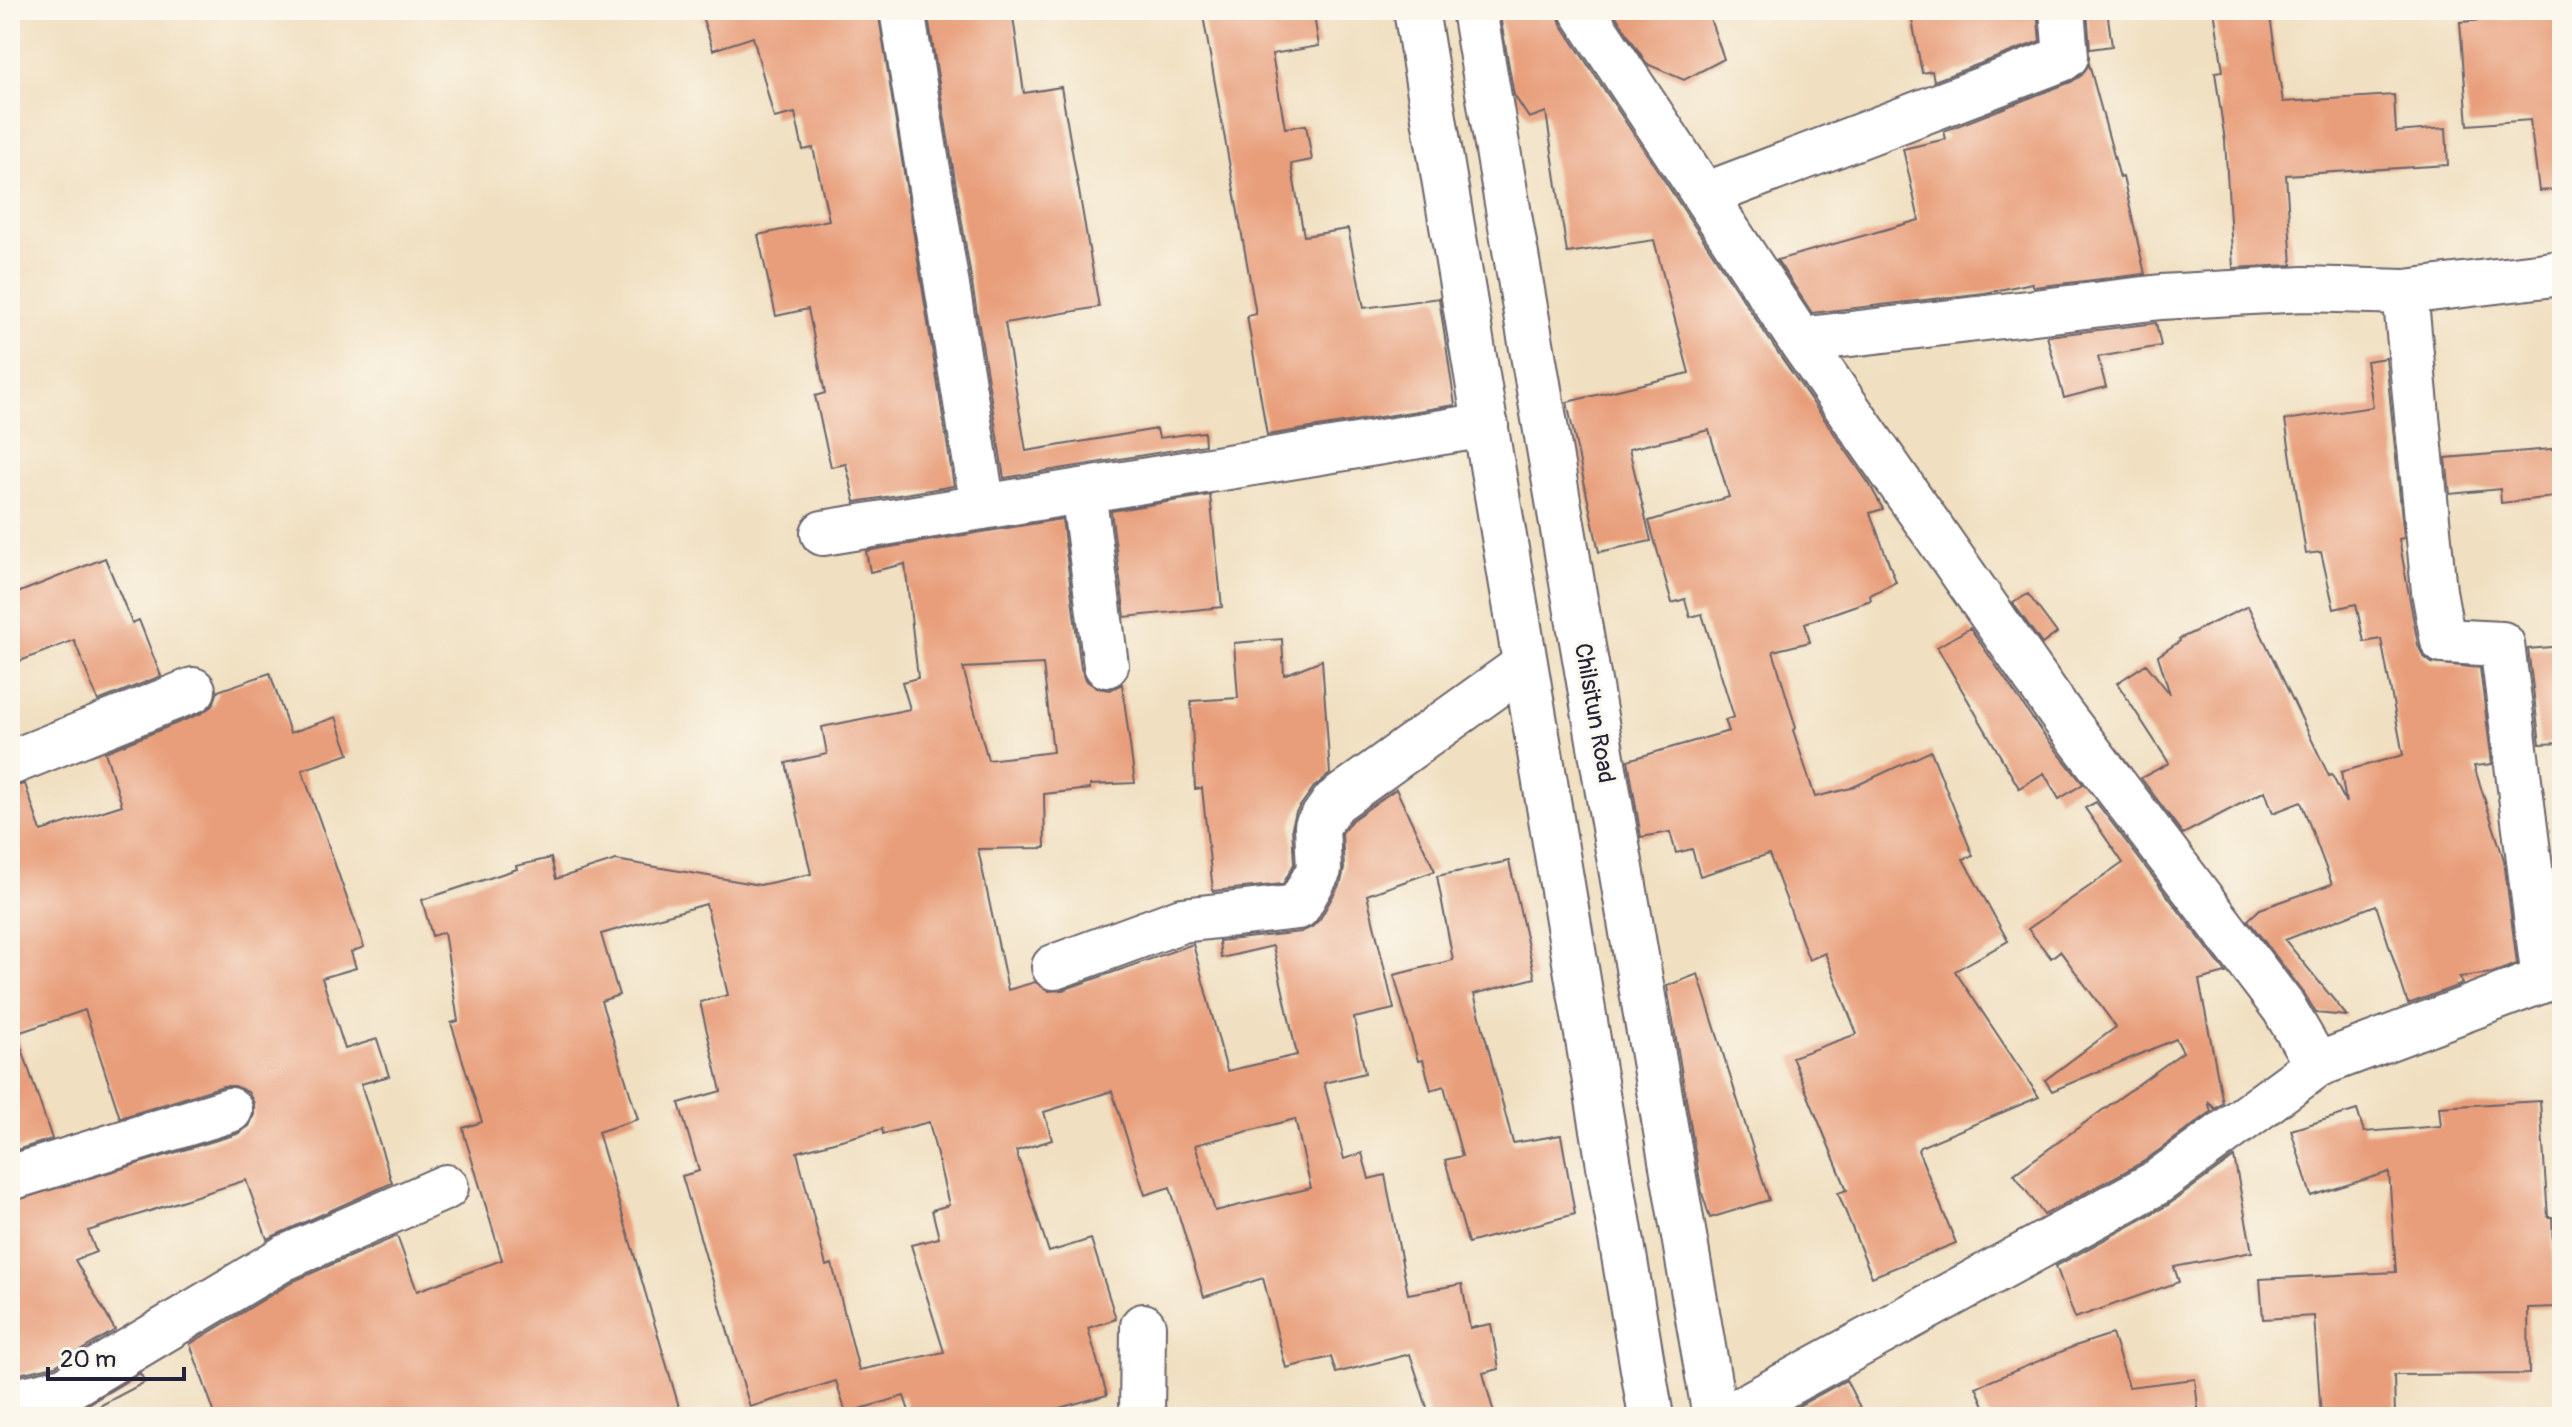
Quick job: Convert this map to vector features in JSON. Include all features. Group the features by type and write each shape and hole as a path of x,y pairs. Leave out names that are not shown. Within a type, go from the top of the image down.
{"street":[{"path":"902,10 983,507"},
{"path":"1416,10 1651,1417"},
{"name":"Chilsitun Road","path":"1474,10 1715,1417"},
{"path":"1582,10 1800,340 2060,713 2284,1008 2317,1065"},
{"path":"1705,195 2062,59 2067,49 2062,10"},
{"path":"1800,340 2161,297 2304,289 2405,292 2562,273"},
{"path":"1726,1417 2156,1183 2317,1065 2553,979 2502,644 2443,641 2434,591 2405,292"},
{"path":"823,533 1486,425"},
{"path":"1083,491 1106,665"},
{"path":"1054,967 1182,920 1298,907 1319,870 1317,826 1334,802 1525,665"},
{"path":"10,763 193,690"},
{"path":"10,1178 230,1110"},
{"path":"10,1402 64,1390 284,1258 446,1187"},
{"path":"1142,1417 1143,1326"}],"building":[{"path":"700,10 878,10 954,486 855,502 846,464 831,467 815,396 825,393 808,309 776,316 758,235 829,220 813,148 803,150 795,113 774,118 753,37 713,50"},
{"path":"927,10 1012,10 1024,93 1061,87 1099,307 1005,323 1026,451 1157,429 1159,438 1204,432 1205,445 1004,478"},
{"path":"1202,10 1313,10 1319,46 1272,54 1285,128 1306,125 1312,160 1291,164 1304,236 1348,229 1364,308 1439,298 1455,405 1267,435 1247,316 1256,314"},
{"path":"1499,10 1557,10 1561,24 1779,354 1870,485 1883,509 1870,513 1896,582 1870,595 1871,600 1805,623 1810,642 1773,651 1796,728 1793,730 1815,797 1851,788 1931,751 1973,856 1963,859 2008,941 1955,971 2039,1097 1920,1147 1918,1150 1956,1243 1872,1277 1838,1193 1847,1190 1792,1057 1857,1034 1825,953 1809,960 1769,854 1700,876 1692,849 1676,853 1670,832 1641,837 1628,760 1729,731 1725,720 1734,717 1702,614 1690,617 1685,599 1672,603 1649,521 1729,497 1709,430 1629,449 1651,541 1599,552 1567,402 1689,373 1654,240 1567,253 1546,112 1529,118 1514,95"},
{"path":"1612,10 1707,10 1724,59 1684,80 1647,64"},
{"path":"1919,10 2037,10 2040,41 1934,81 1932,71 1922,73 1912,20 1920,18"},
{"path":"2087,10 2107,10 2112,46 2090,49"},
{"path":"2214,10 2269,10 2283,102 2394,95 2396,132 2446,128 2448,165 2286,175 2292,265 2233,268 2225,141 2215,72 2223,71"},
{"path":"2562,14 2562,189 2539,191 2530,120 2468,125 2460,22"},
{"path":"2089,64 2120,178 2123,177 2145,274 2034,287 2032,283 1985,293 1812,313 1777,260 1919,220 1903,149 1946,139 1944,131 2071,82 2082,75"},
{"path":"2156,323 2161,346 2098,357 2106,387 2064,398 2047,336"},
{"path":"2386,358 2404,538 2399,539 2418,645 2423,656 2432,663 2480,668 2492,764 2474,766 2504,860 2517,964 2492,973 2459,977 2462,984 2408,1004 2376,905 2285,940 2347,1016 2316,1013 2248,920 2260,909 2332,884 2301,802 2273,813 2265,791 2183,834 2141,778 2169,763 2117,683 2146,664 2170,694 2158,656 2179,639 2248,606 2329,776 2332,775 2346,803 2341,772 2403,755 2381,639 2364,642 2356,604 2334,609 2321,552 2306,554 2285,420 2373,407 2366,361"},
{"path":"2562,448 2562,496 2501,503 2500,489 2450,494 2446,458"},
{"path":"1210,495 1222,607 1125,617 1111,511"},
{"path":"1062,519 1081,669 1087,681 1097,688 1110,690 1122,684 1135,783 1090,785 1090,789 1044,794 1045,848 978,849 1008,990 1035,982 1049,991 1063,990 1193,944 1227,1071 1297,1055 1273,946 1221,958 1219,941 1301,932 1312,927 1341,882 1344,869 1342,833 1352,820 1396,789 1435,871 1367,895 1394,1009 1354,1018 1365,1073 1324,1083 1344,1159 1362,1153 1369,1179 1385,1175 1408,1294 1462,1284 1470,1328 1491,1324 1499,1369 1483,1373 1495,1417 1430,1417 1410,1354 1336,1373 1331,1357 1286,1368 1263,1278 1204,1297 1170,1187 1145,1195 1112,1091 1044,1112 1052,1140 1016,1151 1049,1252 1091,1239 1116,1319 1088,1328 1107,1395 1026,1417 911,1417 904,1396 846,1413 836,1381 750,1407 682,1176 699,1171 679,1103 721,1091 700,1002 728,995 706,904 601,934 619,995 601,1001 638,1119 598,1132 682,1417 216,1417 190,1344 296,1280 397,1236 417,1291 502,1260 463,1128 482,1122 451,1023 458,1021 444,932 432,936 422,900 517,869 516,866 551,858 556,879 616,860 760,885 811,874 786,763 827,754 822,727 910,709 902,682 918,678 905,564 870,572 866,551","holes":["1043,664 1053,752 988,760 963,668","1295,1119 1311,1188 1215,1211 1195,1145","929,1122 949,1205 932,1210 939,1238 911,1245 944,1352 859,1370 832,1264 826,1266 797,1152 882,1129 883,1134"]},
{"path":"105,558 132,623 139,620 161,676 98,701 74,640 10,665 10,596"},
{"path":"2028,594 2057,633 2042,644 2013,603"},
{"path":"1970,628 2041,731 2083,784 2059,799 2044,773 2019,788 1937,647"},
{"path":"1282,639 1284,675 1322,660 1330,774 1314,787 1296,812 1292,827 1294,864 1283,884 1213,891 1202,788 1195,789 1191,701 1238,698 1234,643"},
{"path":"2562,646 2562,743 2540,744 2528,649"},
{"path":"270,673 290,733 336,717 349,754 302,770 364,947 351,952 356,968 322,978 345,1049 377,1039 389,1076 361,1084 392,1183 267,1239 246,1180 88,1231 96,1252 75,1260 115,1330 55,1366 10,1376 10,1202 237,1134 249,1126 254,1115 254,1103 248,1092 235,1086 223,1086 120,1118 85,1010 15,1034 52,1139 10,1152 10,787 25,784 41,831 122,805 105,752 202,713 213,705 218,691"},
{"path":"2096,802 2226,973 2199,980 2223,1103 2215,1109 2208,1101 2211,1112 2143,1162 2044,1215 2014,1174 2183,1052 2176,1039 2052,1091 2045,1080 2116,1027 2060,951 2051,958 2028,929 2123,863 2085,808"},
{"path":"1509,861 1535,978 1474,994 1513,1143 1561,1135 1575,1214 1468,1243 1445,1160 1462,1156 1444,1086 1431,1090 1423,1060 1418,1061 1394,975 1453,960 1437,876"},
{"path":"1698,974 1769,1200 1710,1218 1702,1193 1667,986"},
{"path":"2540,1101 2548,1217 2552,1217 2555,1307 2528,1308 2529,1374 2394,1375 2395,1417 2321,1417 2314,1316 2263,1319 2260,1279 2396,1272 2389,1172 2311,1196 2291,1130 2357,1110 2364,1132 2441,1126 2439,1107"},
{"path":"2234,1157 2252,1252 2174,1267 2179,1282 2075,1318 2056,1266 2168,1205"},
{"path":"2112,1334 2129,1387 2195,1379 2199,1417 1989,1417 1976,1387"},
{"path":"140,1373 145,1382 79,1417 58,1417 77,1411"},
{"path":"1846,1380 1865,1417 1778,1417"}]}
